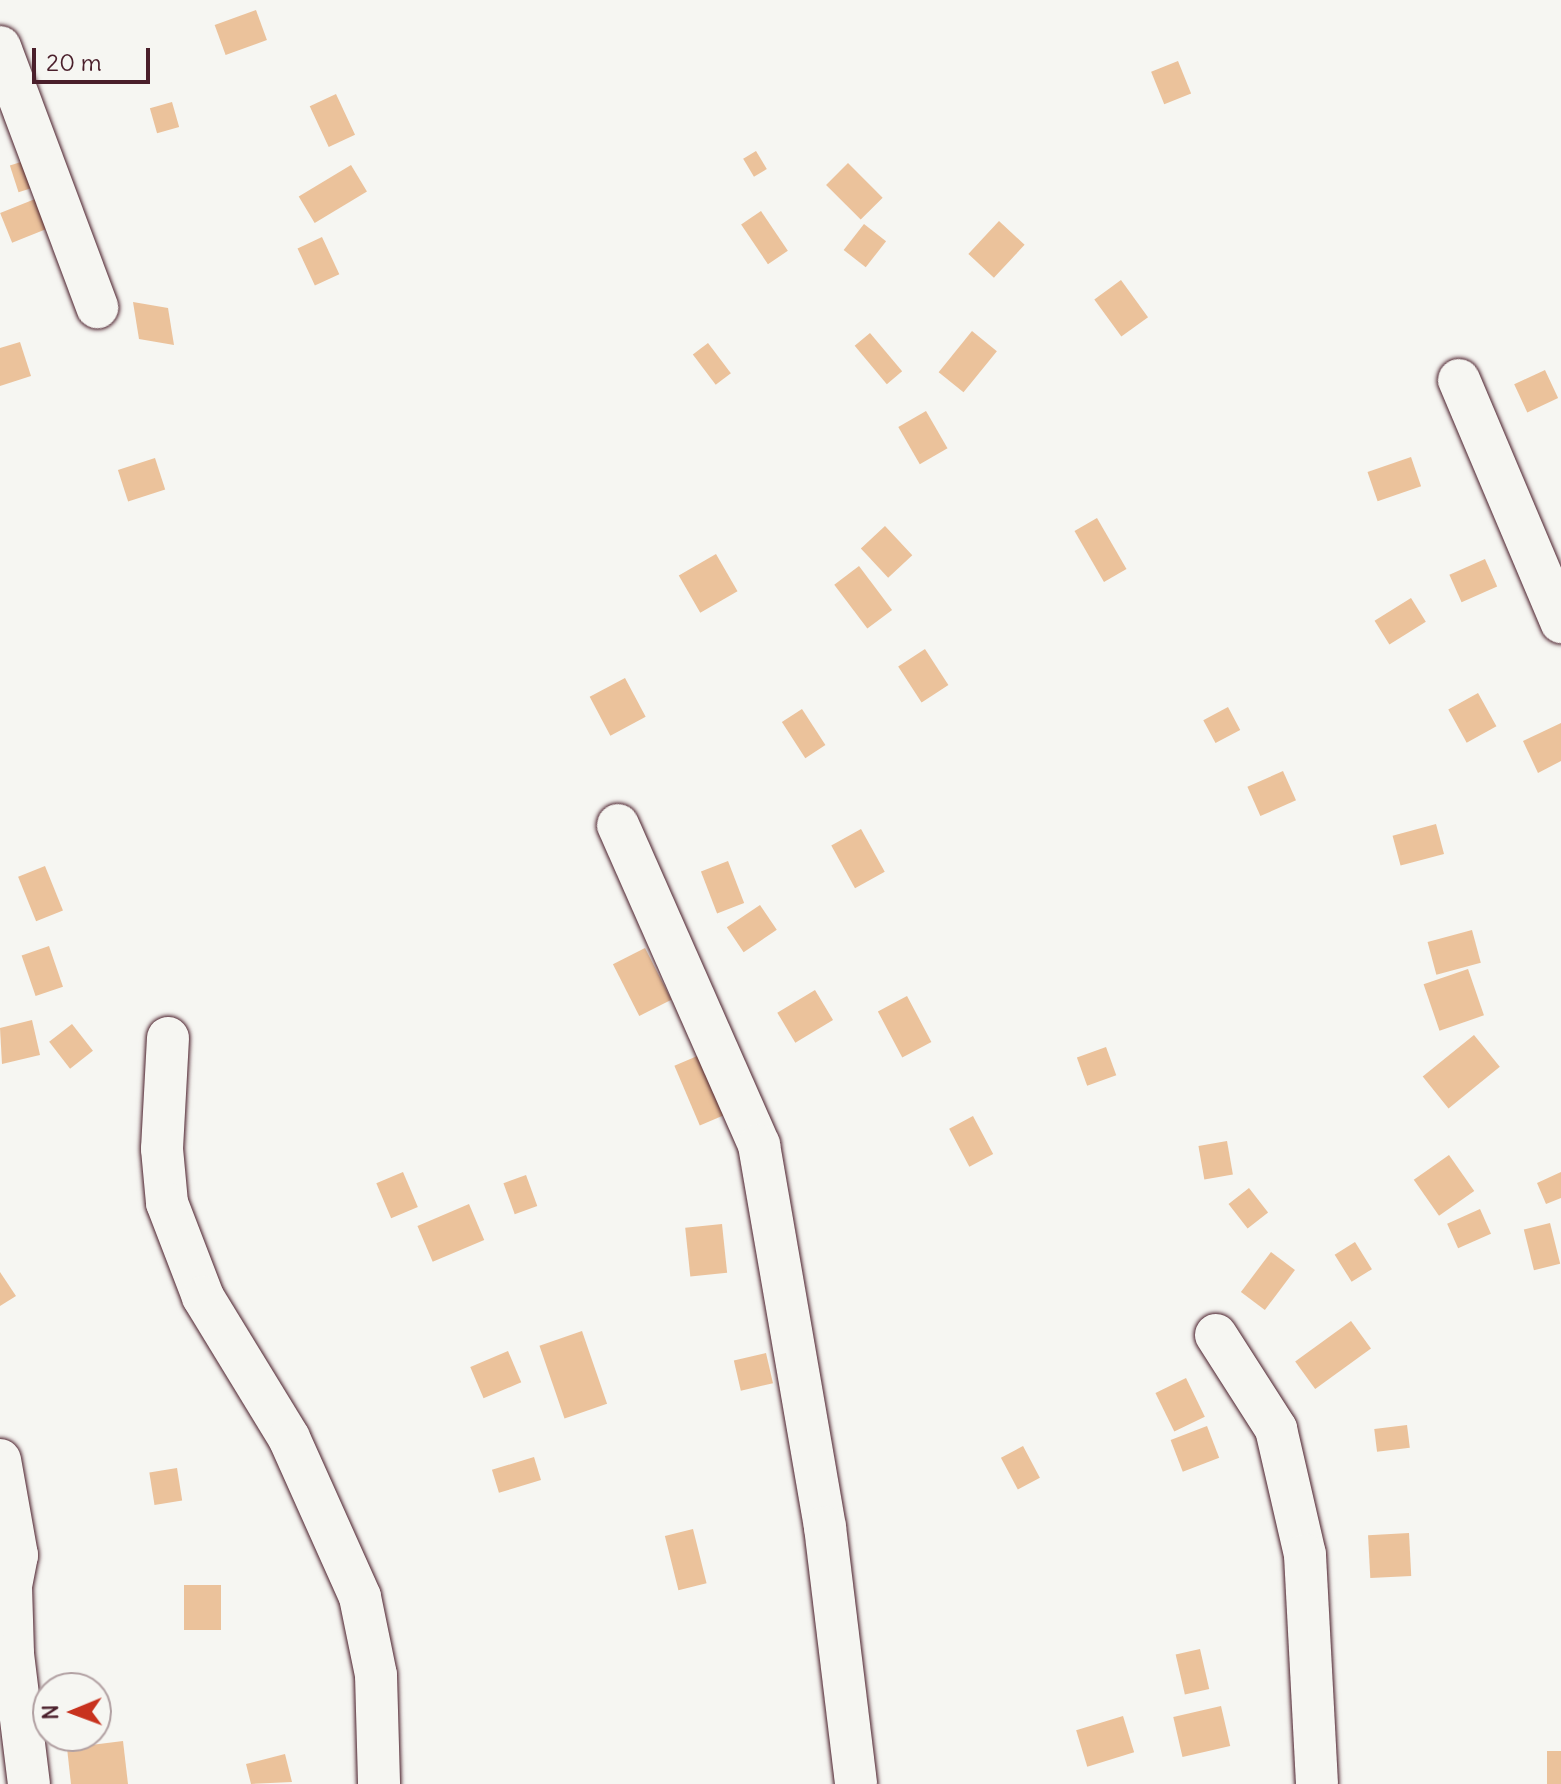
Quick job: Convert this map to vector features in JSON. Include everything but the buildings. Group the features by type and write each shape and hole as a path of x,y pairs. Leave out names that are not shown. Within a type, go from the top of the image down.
{"street":[{"path":"0,47 97,307"},
{"path":"1459,380 1561,622"},
{"path":"618,825 759,1145 825,1527 856,1784"},
{"path":"168,1038 162,1149 167,1203 203,1297 289,1438 360,1597 376,1675 379,1784"},
{"path":"1216,1335 1276,1429 1305,1555 1317,1784"},
{"path":"0,1460 17,1555 11,1586 13,1654 29,1784"}]}
